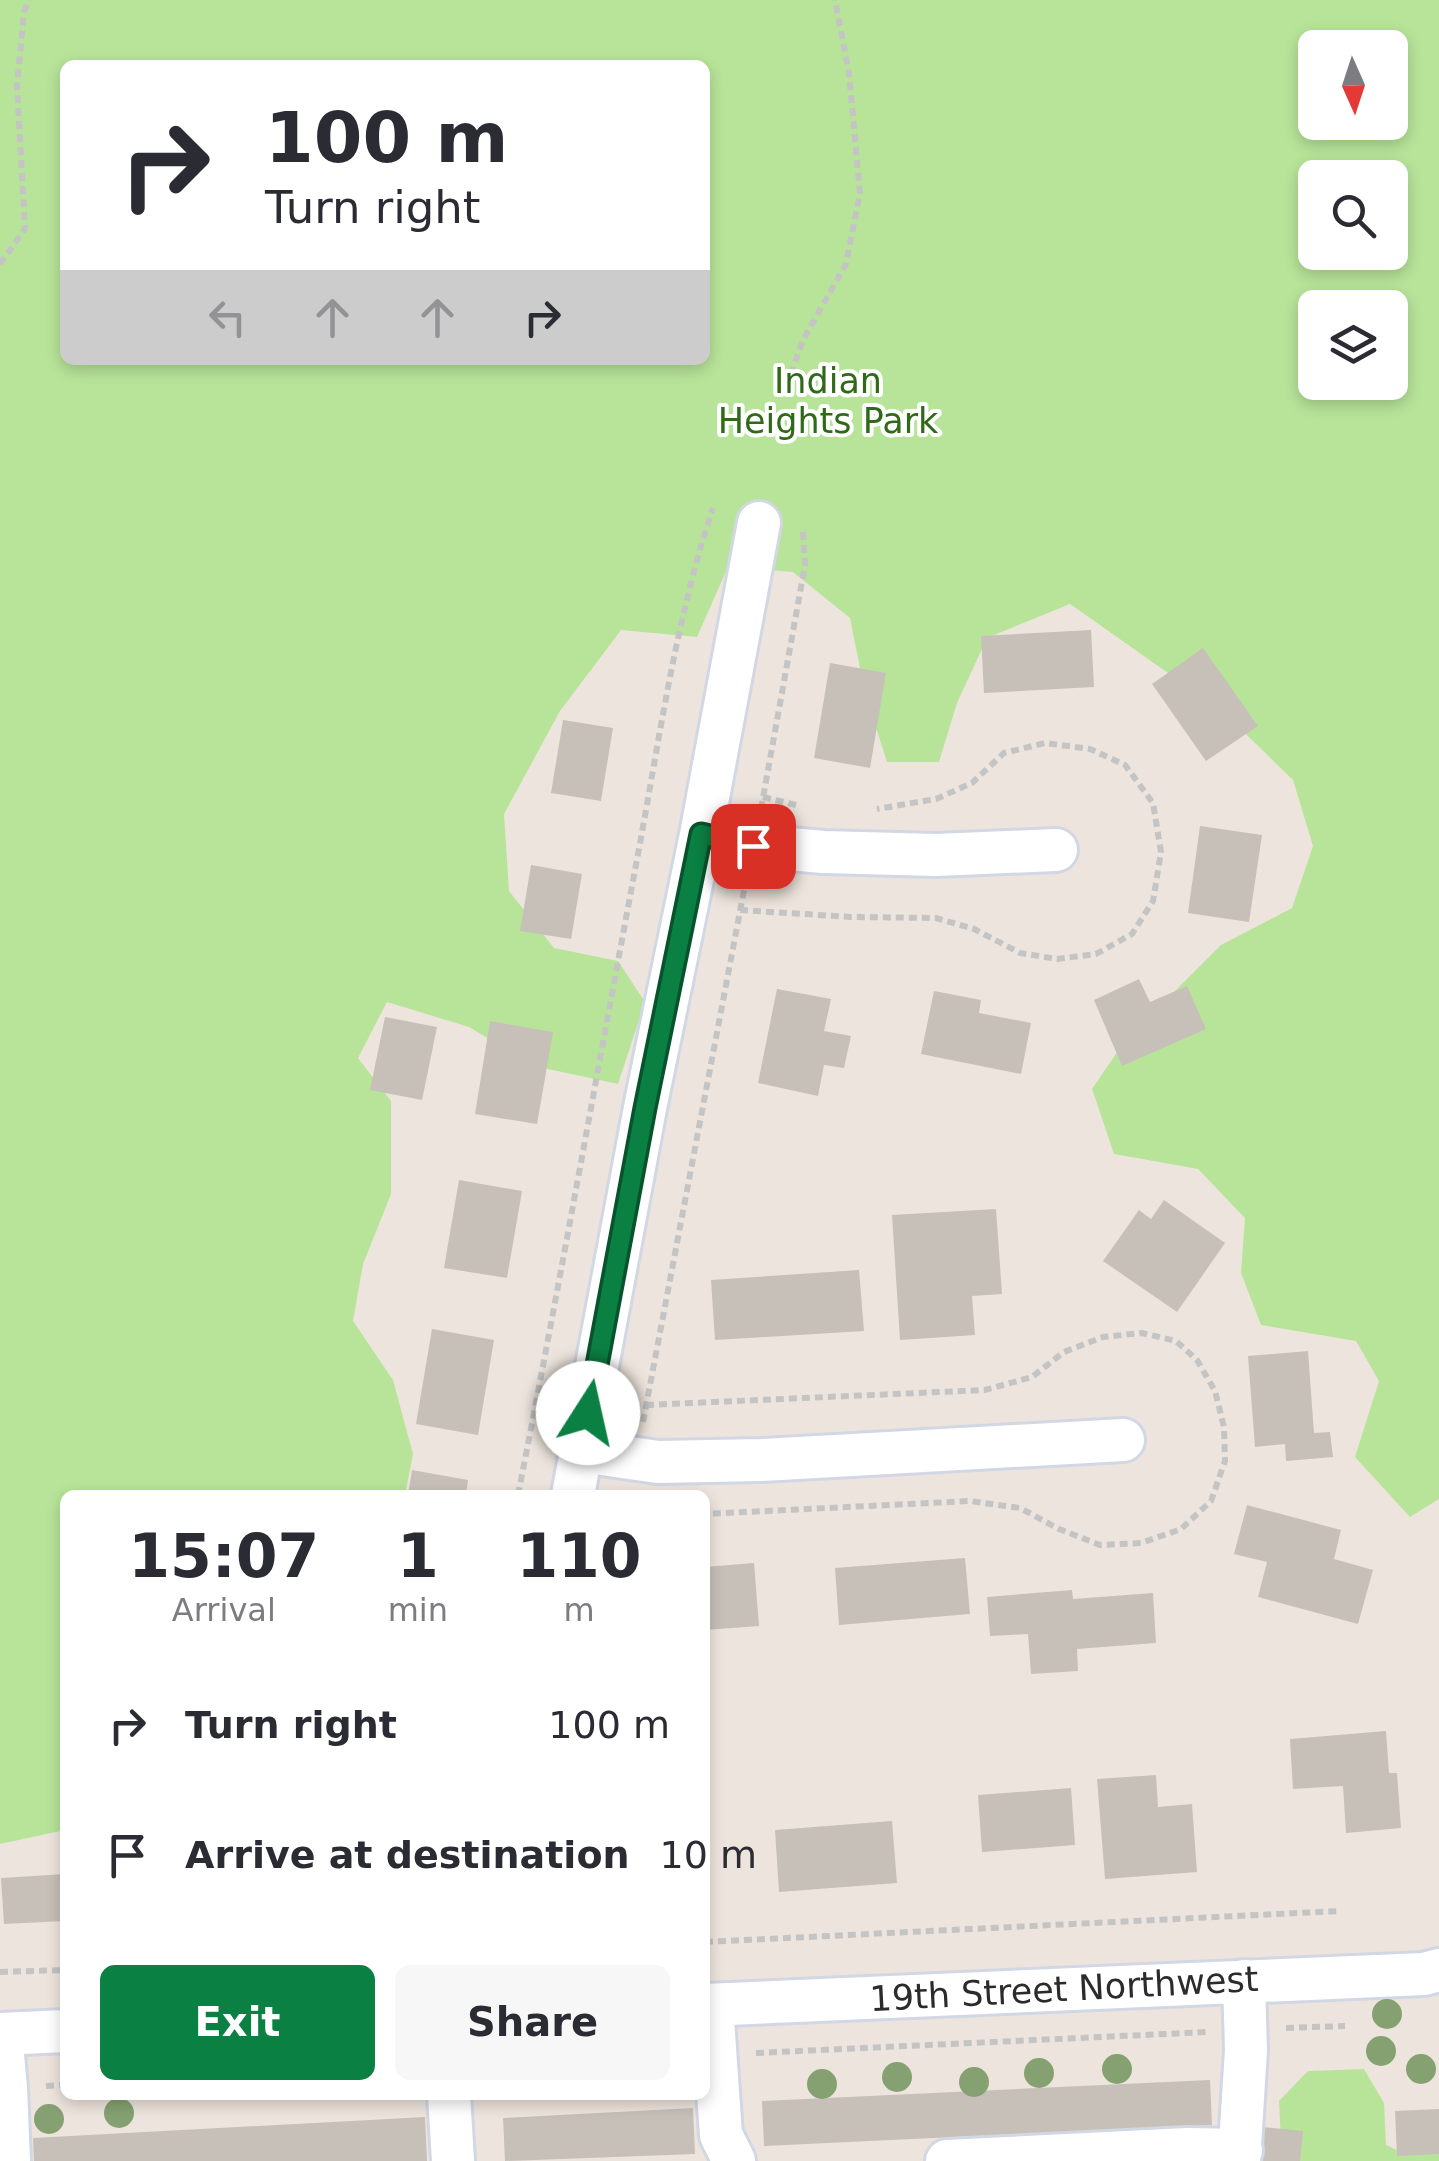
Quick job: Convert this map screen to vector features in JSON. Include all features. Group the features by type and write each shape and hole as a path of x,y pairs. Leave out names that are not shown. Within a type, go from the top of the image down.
{"street":[{"path":"574,1490 759,523"},
{"path":"701,834 757,846 823,852 936,855 1056,850"},
{"path":"581,1452 658,1462 762,1460 1124,1440"},
{"name":"19th Street Northwest","path":"710,2005 1431,1972"},
{"path":"947,2161 1188,2149 1240,2156 1246,2030 1244,1981"},
{"path":"710,2018 721,2135 734,2161"},
{"path":"9,2161 0,2034 60,2031"},
{"path":"449,2100 453,2161"}],"path":[{"path":"0,264 25,229 17,86 24,12 29,0"},
{"path":"792,374 803,340 846,264 860,193 849,73 835,0"},
{"path":"519,1490 668,694 696,557 713,508"},
{"path":"763,797 805,565 802,529"},
{"path":"646,1406 740,910"},
{"path":"710,1942 1339,1911"},
{"path":"0,1972 60,1970"},
{"path":"716,2055 1345,2026"}],"green space":[{"name":"Indian Heights Park","path":"0,0 1439,0 1439,1499 1410,1517 1355,1457 1379,1381 1356,1341 1261,1325 1241,1273 1245,1218 1198,1169 1114,1154 1092,1089 1124,1042 1221,945 1292,908 1313,846 1293,780 1222,711 1070,604 987,638 957,703 939,762 887,762 865,693 850,618 793,572 728,567 697,637 621,630 560,711 504,814 509,891 554,948 618,961 645,1002 618,1084 534,1066 469,1027 387,1002 358,1058 391,1101 391,1194 363,1264 353,1321 393,1380 413,1454 406,1490 60,1490 60,1831 0,1844"},
{"path":"1364,2069 1384,2103 1386,2145 1407,2155 1439,2148 1439,2161 1282,2161 1279,2101 1308,2071"}],"building":[{"path":"1091,630 1094,687 984,693 981,636"},
{"path":"1203,648 1258,726 1206,761 1152,684"},
{"path":"830,663 886,673 870,768 814,758"},
{"path":"563,720 613,728 601,801 551,793"},
{"path":"1200,826 1262,835 1249,922 1188,913"},
{"path":"531,865 582,874 571,939 520,931"},
{"path":"1139,979 1150,1002 1187,986 1206,1029 1122,1066 1094,1000"},
{"path":"777,989 831,999 824,1031 851,1036 844,1068 824,1065 818,1096 758,1083"},
{"path":"934,991 981,1000 979,1013 1031,1023 1021,1074 921,1054"},
{"path":"385,1017 437,1027 422,1100 370,1090"},
{"path":"490,1021 553,1032 537,1124 475,1114"},
{"path":"459,1180 522,1191 507,1278 444,1268"},
{"path":"1164,1200 1225,1243 1177,1312 1103,1261 1139,1210 1151,1219"},
{"path":"996,1209 1002,1294 972,1296 975,1335 900,1340 892,1215"},
{"path":"859,1270 864,1331 715,1340 711,1280"},
{"path":"432,1329 494,1340 478,1435 416,1424"},
{"path":"1308,1351 1314,1433 1330,1432 1333,1457 1286,1461 1285,1444 1255,1447 1248,1356"},
{"path":"412,1470 468,1480 467,1490 409,1490"},
{"path":"1247,1505 1341,1530 1334,1559 1373,1570 1358,1624 1258,1597 1267,1562 1234,1554"},
{"path":"965,1558 970,1614 839,1625 835,1568"},
{"path":"754,1563 759,1626 710,1630 710,1567"},
{"path":"1072,1590 1073,1599 1153,1593 1156,1643 1077,1649 1078,1671 1031,1674 1028,1634 990,1636 987,1597"},
{"path":"1386,1731 1389,1773 1397,1773 1401,1828 1346,1833 1343,1786 1293,1789 1290,1739"},
{"path":"1156,1775 1158,1807 1192,1804 1197,1872 1105,1879 1097,1779"},
{"path":"1071,1788 1075,1845 982,1852 978,1795"},
{"path":"892,1821 897,1883 779,1892 775,1830"},
{"path":"60,1874 60,1921 4,1924 1,1878"},
{"path":"1210,2080 1212,2125 764,2146 762,2101"},
{"path":"693,2108 695,2154 505,2161 503,2118"},
{"path":"1439,2109 1439,2154 1397,2156 1395,2111"},
{"path":"425,2117 427,2161 34,2161 33,2138"},
{"path":"1262,2127 1303,2131 1300,2161 1259,2161"}],"route":[{"path":"588,1413 701,834 753,846"}]}
